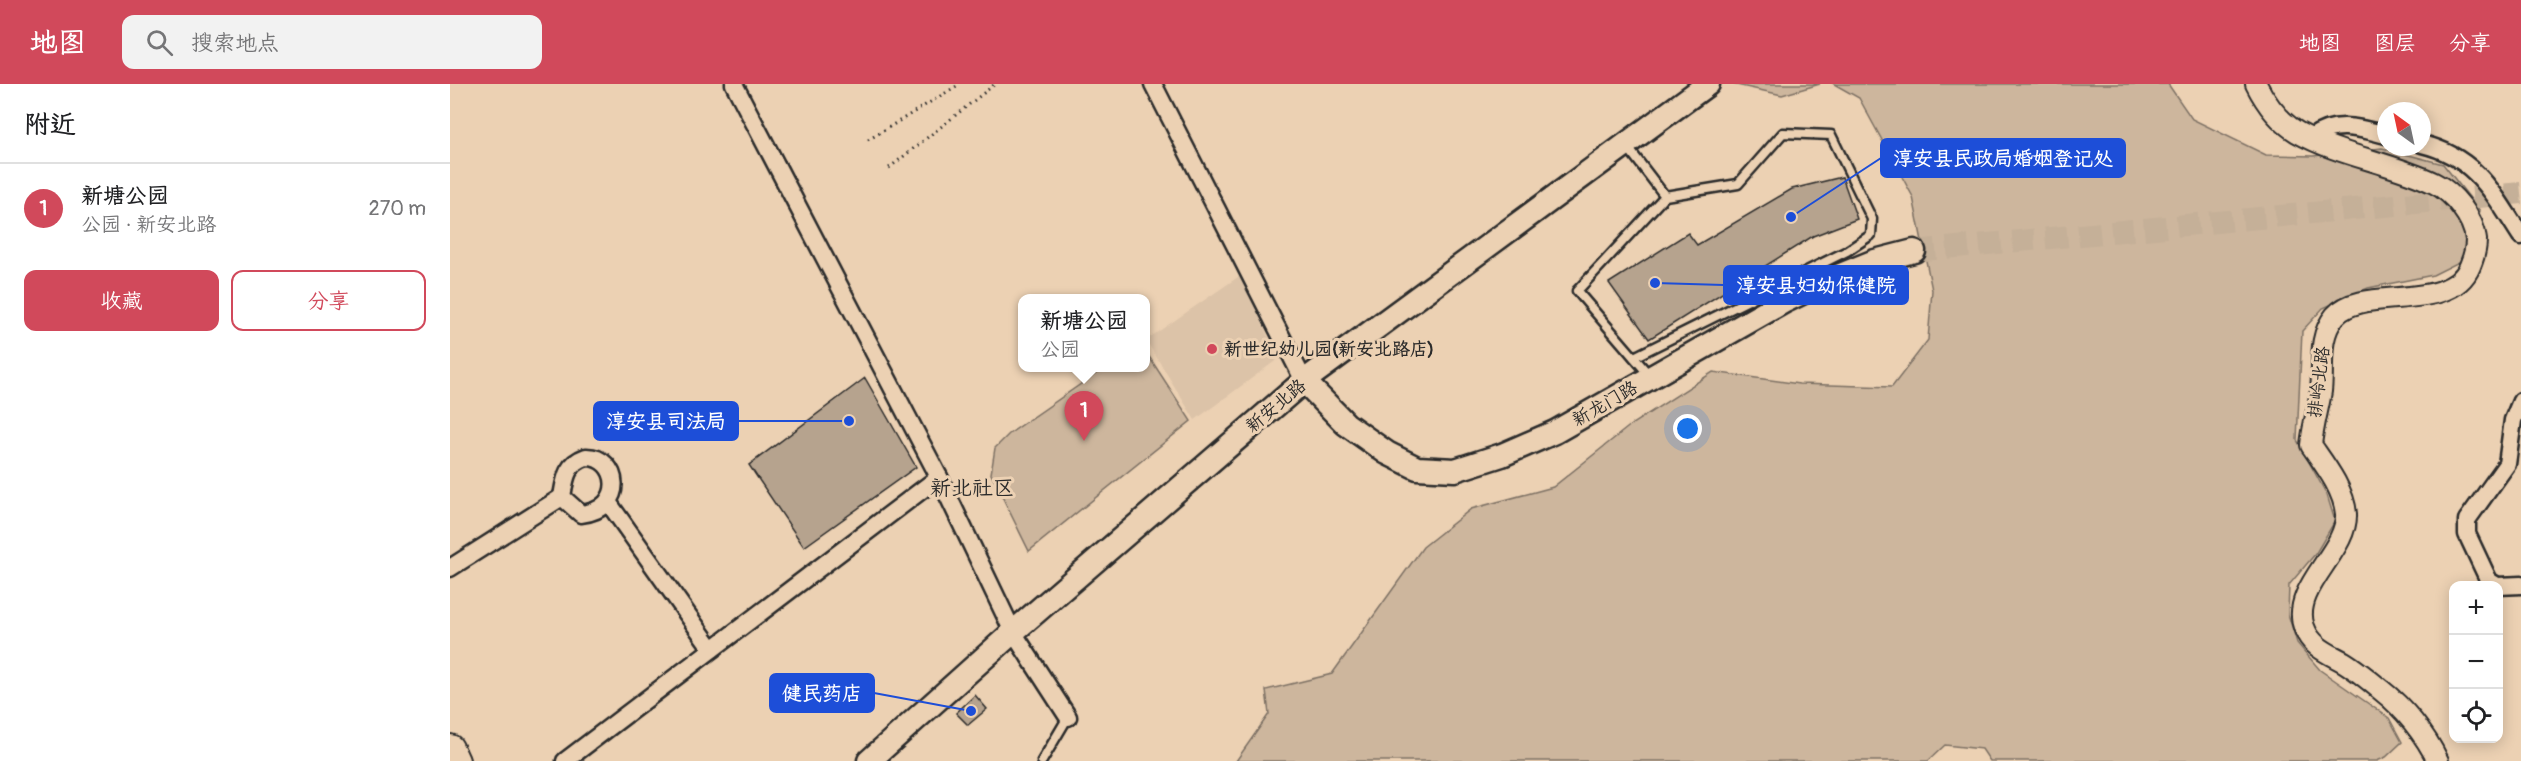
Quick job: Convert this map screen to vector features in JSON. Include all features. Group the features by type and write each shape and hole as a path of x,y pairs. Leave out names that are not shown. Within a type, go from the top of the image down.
{"main road":[{"name":"新安北路","path":"869,761 1013,632 1304,381 1708,84"},
{"name":"新龙门路","path":"1304,381 1346,424 1387,453 1417,468 1455,470 1502,455 1555,432 1785,301 1826,281 1875,261 1914,251"},
{"path":"450,748 456,761"}],"street":[{"path":"734,84 939,477 1013,632 1068,717"},
{"path":"1153,84 1304,381"},
{"name":"排岭北路","path":"2256,84 2277,114 2296,131 2340,152 2435,184 2453,197 2466,215 2476,240 2473,258 2467,273 2459,283 2439,292 2350,307 2338,313 2333,319 2326,333 2322,351 2321,390 2311,445 2343,500 2345,523 2306,596 2302,611 2303,626 2320,650 2345,663 2373,684 2409,717 2438,761"},
{"path":"2311,138 2321,130 2349,125 2377,133"},
{"path":"2431,146 2473,168 2486,182 2521,236"},
{"path":"2489,581 2467,534 2467,520 2506,464 2512,420 2521,401"},
{"path":"591,457 606,465 615,487 608,502 594,512 581,514 562,497 563,479 580,459 591,457"},
{"path":"565,761 939,477"},
{"path":"450,568 562,497"},
{"path":"608,502 712,649"},
{"path":"2503,586 2521,585"}],"lane":[{"path":"1634,357 1847,251 1870,235 1872,219 1831,135 1783,133 1738,184 1665,195 1577,291 1651,378"},
{"path":"1626,144 1665,195"},
{"path":"1042,761 1068,717"}],"path":[{"path":"868,140 960,84"},
{"path":"889,168 996,84"}],"shaded area":[{"path":"1732,84 1820,84 1782,95"},
{"path":"1834,84 2168,84 2192,119 2266,155 2313,156 2377,149 2377,156 2412,156 2443,164 2480,211 2461,261 2433,275 2368,288 2323,308 2302,331 2297,440 2327,495 2335,521 2316,553 2289,585 2288,614 2297,643 2320,670 2389,718 2402,742 2386,757 2377,761 1990,761 1982,749 1945,745 1928,761 1236,761 1269,714 1266,690 1332,674 1423,547 1471,509 1553,487 1632,424 1713,372 1799,384 1892,387 1928,340 1932,290 1913,197 1859,98"},
{"name":"新世纪幼儿园(新安北路店)","path":"1241,275 1278,359 1195,420 1150,347 1150,337"},
{"path":"1150,358 1191,421 1029,551 991,474 995,448 1009,434 1098,372 1150,372"}],"building":[{"path":"1842,177 1857,219 1813,236 1649,339 1609,283 1688,233 1697,245 1792,189"},
{"path":"865,378 916,467 804,547 749,465"},
{"path":"975,695 987,709 968,725 956,713"}],"tunnel":[{"path":"1914,251 2521,193"}],"place":[{"name":"淳安县民政局婚姻登记处","path":"1791,217"},
{"name":"淳安县妇幼保健院","path":"1655,283"},
{"name":"新世纪幼儿园(新安北路店)","path":"1212,349"},
{"name":"淳安县司法局","path":"849,421"},
{"name":"新塘公园","path":"1084,441"},
{"name":"健民药店","path":"971,711"}],"district":[{"name":"新北社区","path":"972,488"}]}
